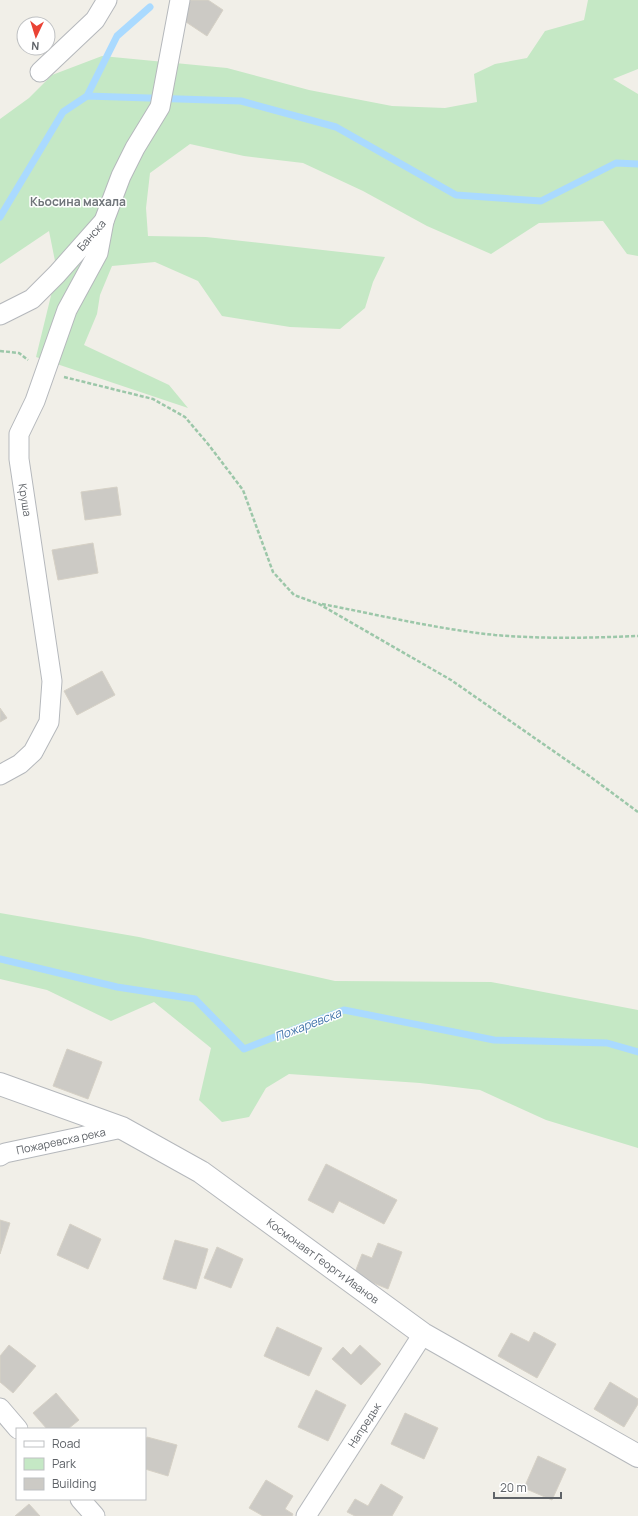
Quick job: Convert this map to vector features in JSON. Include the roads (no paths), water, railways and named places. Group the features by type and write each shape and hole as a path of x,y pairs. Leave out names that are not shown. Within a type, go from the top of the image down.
{"street":[{"path":"40,72 95,20 107,0"},
{"name":"Банска","path":"0,314 32,298 104,221 121,176 135,148 160,107 180,0"},
{"name":"Круша","path":"0,775 20,764 32,752 49,722 52,681 19,459 19,434 35,401 46,373 67,310 98,253 104,221"},
{"name":"Космонавт Георги Иванов","path":"0,1084 122,1128 201,1172 423,1334 638,1456"},
{"name":"Пожаревска река","path":"0,1156 5,1153 122,1128"},
{"name":"Напредък","path":"306,1516 423,1334"},
{"path":"0,1408 17,1428"},
{"path":"81,1500 95,1516"}],"waterway":[{"path":"87,96 117,36 150,7"},
{"path":"0,217 63,112 87,96 241,101 336,127 456,195 541,201 616,163 638,164"},
{"name":"Пожаревска","path":"0,959 117,987 195,999 244,1049 344,1010 494,1040 607,1043 638,1052"}],"district":[{"name":"Кьосина махала","path":"78,202"}]}
